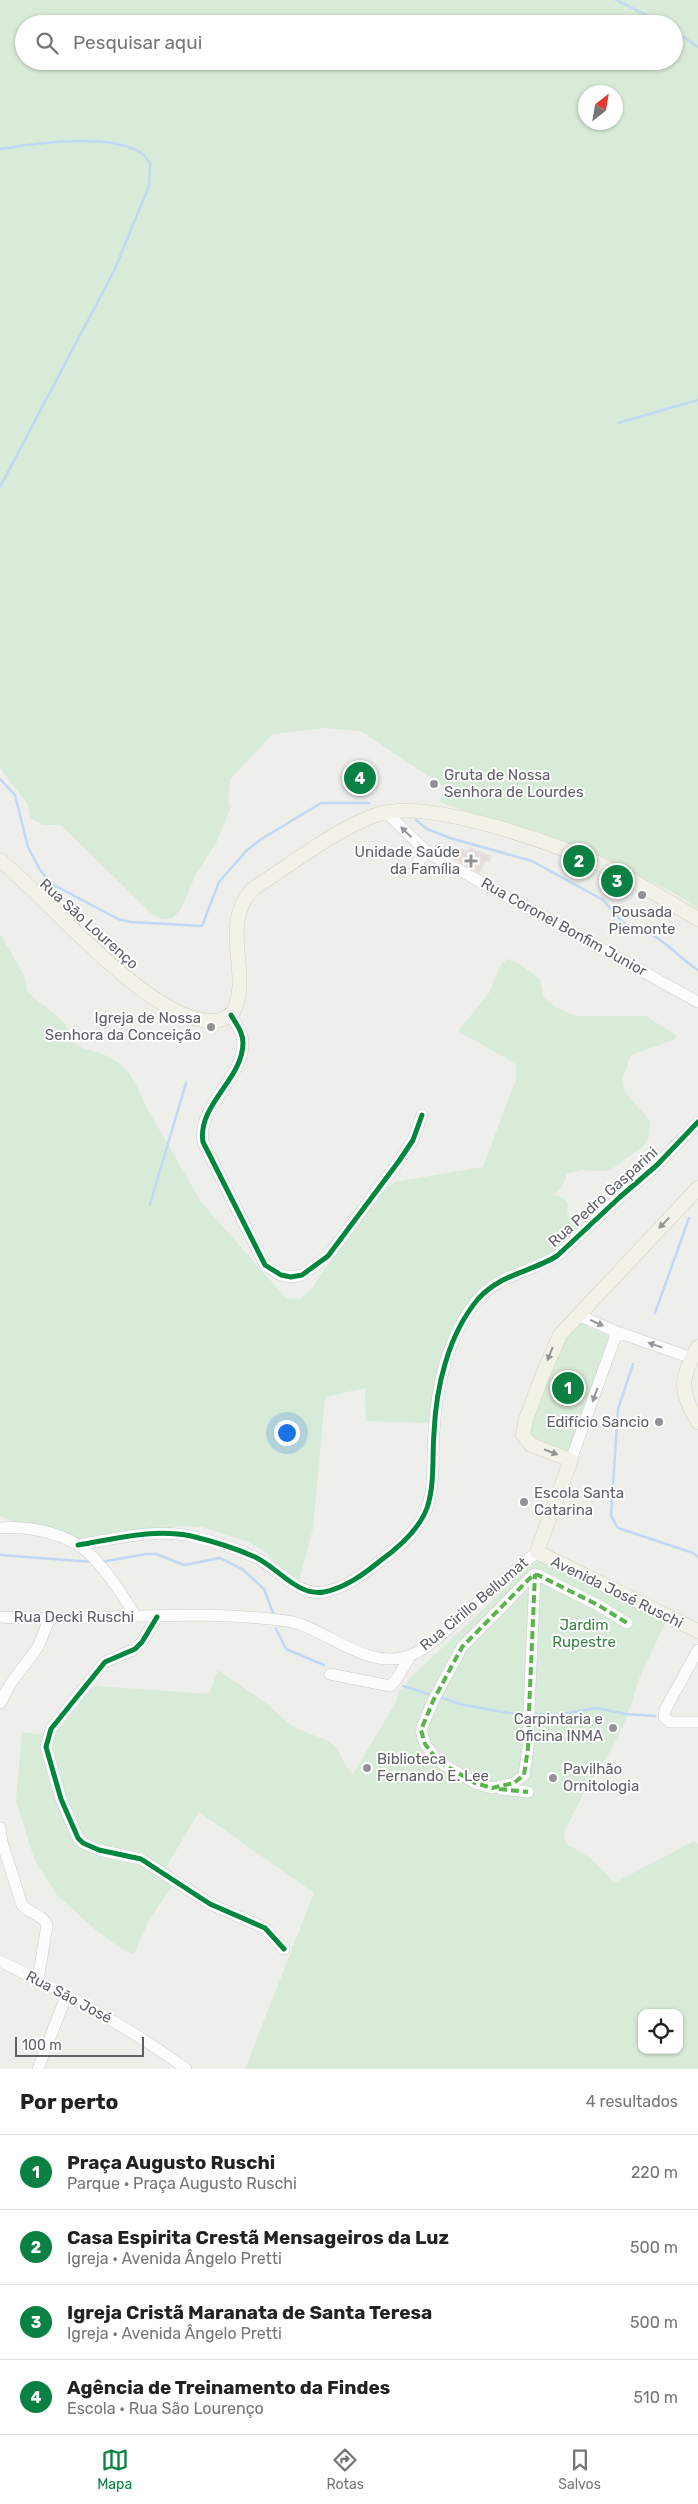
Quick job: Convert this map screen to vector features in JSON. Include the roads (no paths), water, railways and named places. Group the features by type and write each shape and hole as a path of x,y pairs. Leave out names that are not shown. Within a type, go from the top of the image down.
{"main road":[{"path":"231,1015 238,999 236,918 245,897 261,884 360,821 386,812 406,810 439,813 464,818 550,846 615,871 698,919"},
{"name":"Rua São Lourenço","path":"0,860 116,969 172,1009 196,1019 210,1022 231,1015"},
{"path":"537,1552 571,1460 530,1445 523,1435 526,1419 554,1344 578,1315 698,1188"},
{"path":"695,1353 685,1373 683,1386 688,1406 698,1422"},
{"name":"Avenida José Ruschi","path":"537,1552 698,1631"}],"street":[{"name":"Rua Coronel Bonfim Junior","path":"386,812 427,852 698,1002"},
{"path":"418,862 427,852"},
{"path":"231,1015 240,1031 243,1043 241,1055 206,1120 202,1136 203,1142 265,1265 281,1275 302,1275 328,1256 413,1140 422,1115"},
{"name":"Rua Pedro Gasparini","path":"78,1545 141,1535 174,1533 236,1549 257,1558 303,1589 319,1593 347,1584 374,1566 404,1541 423,1517 427,1507 432,1483 434,1430 445,1364 455,1338 478,1299 503,1279 545,1263 557,1256 620,1197 657,1166 698,1122"},
{"path":"578,1315 617,1332 695,1353"},
{"path":"571,1460 617,1332"},
{"path":"0,1519 24,1528"},
{"path":"0,1528 40,1530 78,1545 100,1567 127,1602 135,1616"},
{"name":"Rua Cirillo Bellumat","path":"411,1655 432,1642 537,1552"},
{"path":"535,1574 598,1604 627,1623"},
{"path":"528,1792 492,1788 466,1778 438,1761 430,1752 420,1730 435,1697 462,1647 535,1574"},
{"path":"492,1788 514,1782 524,1775 528,1748 535,1574"},
{"name":"Rua Decki Ruschi","path":"0,1618 49,1620 135,1616 210,1616 289,1622 370,1656 388,1658 411,1655"},
{"path":"157,1617 139,1646 105,1662 51,1729 46,1747 61,1799 78,1838 83,1843 99,1850 141,1859 210,1904 265,1928 284,1948"},
{"path":"0,1703 11,1683 38,1647 49,1620"},
{"path":"698,1650 664,1713 664,1717 670,1722 698,1722"},
{"path":"330,1674 390,1686 396,1680 411,1655"},
{"path":"0,1828 2,1842 22,1905 29,1912 44,1919 47,1924 38,1980"},
{"name":"Rua São José","path":"0,1961 67,1994 127,2029 186,2069"},
{"path":"38,2069 67,1994"}],"waterway":[{"path":"616,0 646,15"},
{"path":"683,36 698,47"},
{"path":"0,149 52,142 91,141 126,146 140,152 150,163 149,186 114,271 0,487"},
{"path":"618,423 698,400"},
{"path":"0,779 15,795 28,847 40,870 52,884 118,919 131,922 202,926 219,882 247,850 260,840 321,803 369,803"},
{"path":"416,820 427,829 450,838 532,861 603,900 627,927 648,932 698,970"},
{"path":"150,1204 186,1083"},
{"path":"655,1313 689,1218"},
{"path":"633,1364 618,1409 611,1516 618,1528 693,1553 698,1557"},
{"path":"101,1562 146,1554 156,1554 184,1565 220,1558 242,1569 264,1589 273,1613"},
{"path":"0,1555 93,1562"},
{"path":"276,1629 286,1649 324,1665"},
{"path":"403,1686 432,1695"},
{"path":"440,1697 460,1704 508,1713 556,1715 596,1708 626,1714 655,1716"}],"place":[{"name":"Agência de Treinamento da Findes","path":"360,778"},
{"name":"Gruta de Nossa Senhora de Lourdes","path":"434,784"},
{"name":"Unidade Saúde da Família","path":"471,861"},
{"name":"Casa Espirita Crestã Mensageiros da Luz","path":"579,861"},
{"name":"Igreja Cristã Maranata de Santa Teresa","path":"617,881"},
{"name":"Pousada Piemonte","path":"642,895"},
{"name":"Igreja de Nossa Senhora da Conceição","path":"211,1027"},
{"name":"Praça Augusto Ruschi","path":"568,1388"},
{"name":"Edifício Sancio","path":"659,1422"},
{"name":"Escola Santa Catarina","path":"524,1502"},
{"name":"Carpintaria e Oficina INMA","path":"613,1728"},
{"name":"Biblioteca Fernando E. Lee","path":"367,1768"},
{"name":"Pavilhão Ornitologia","path":"553,1778"}],"park label":[{"name":"Jardim Rupestre","path":"584,1634"}]}
